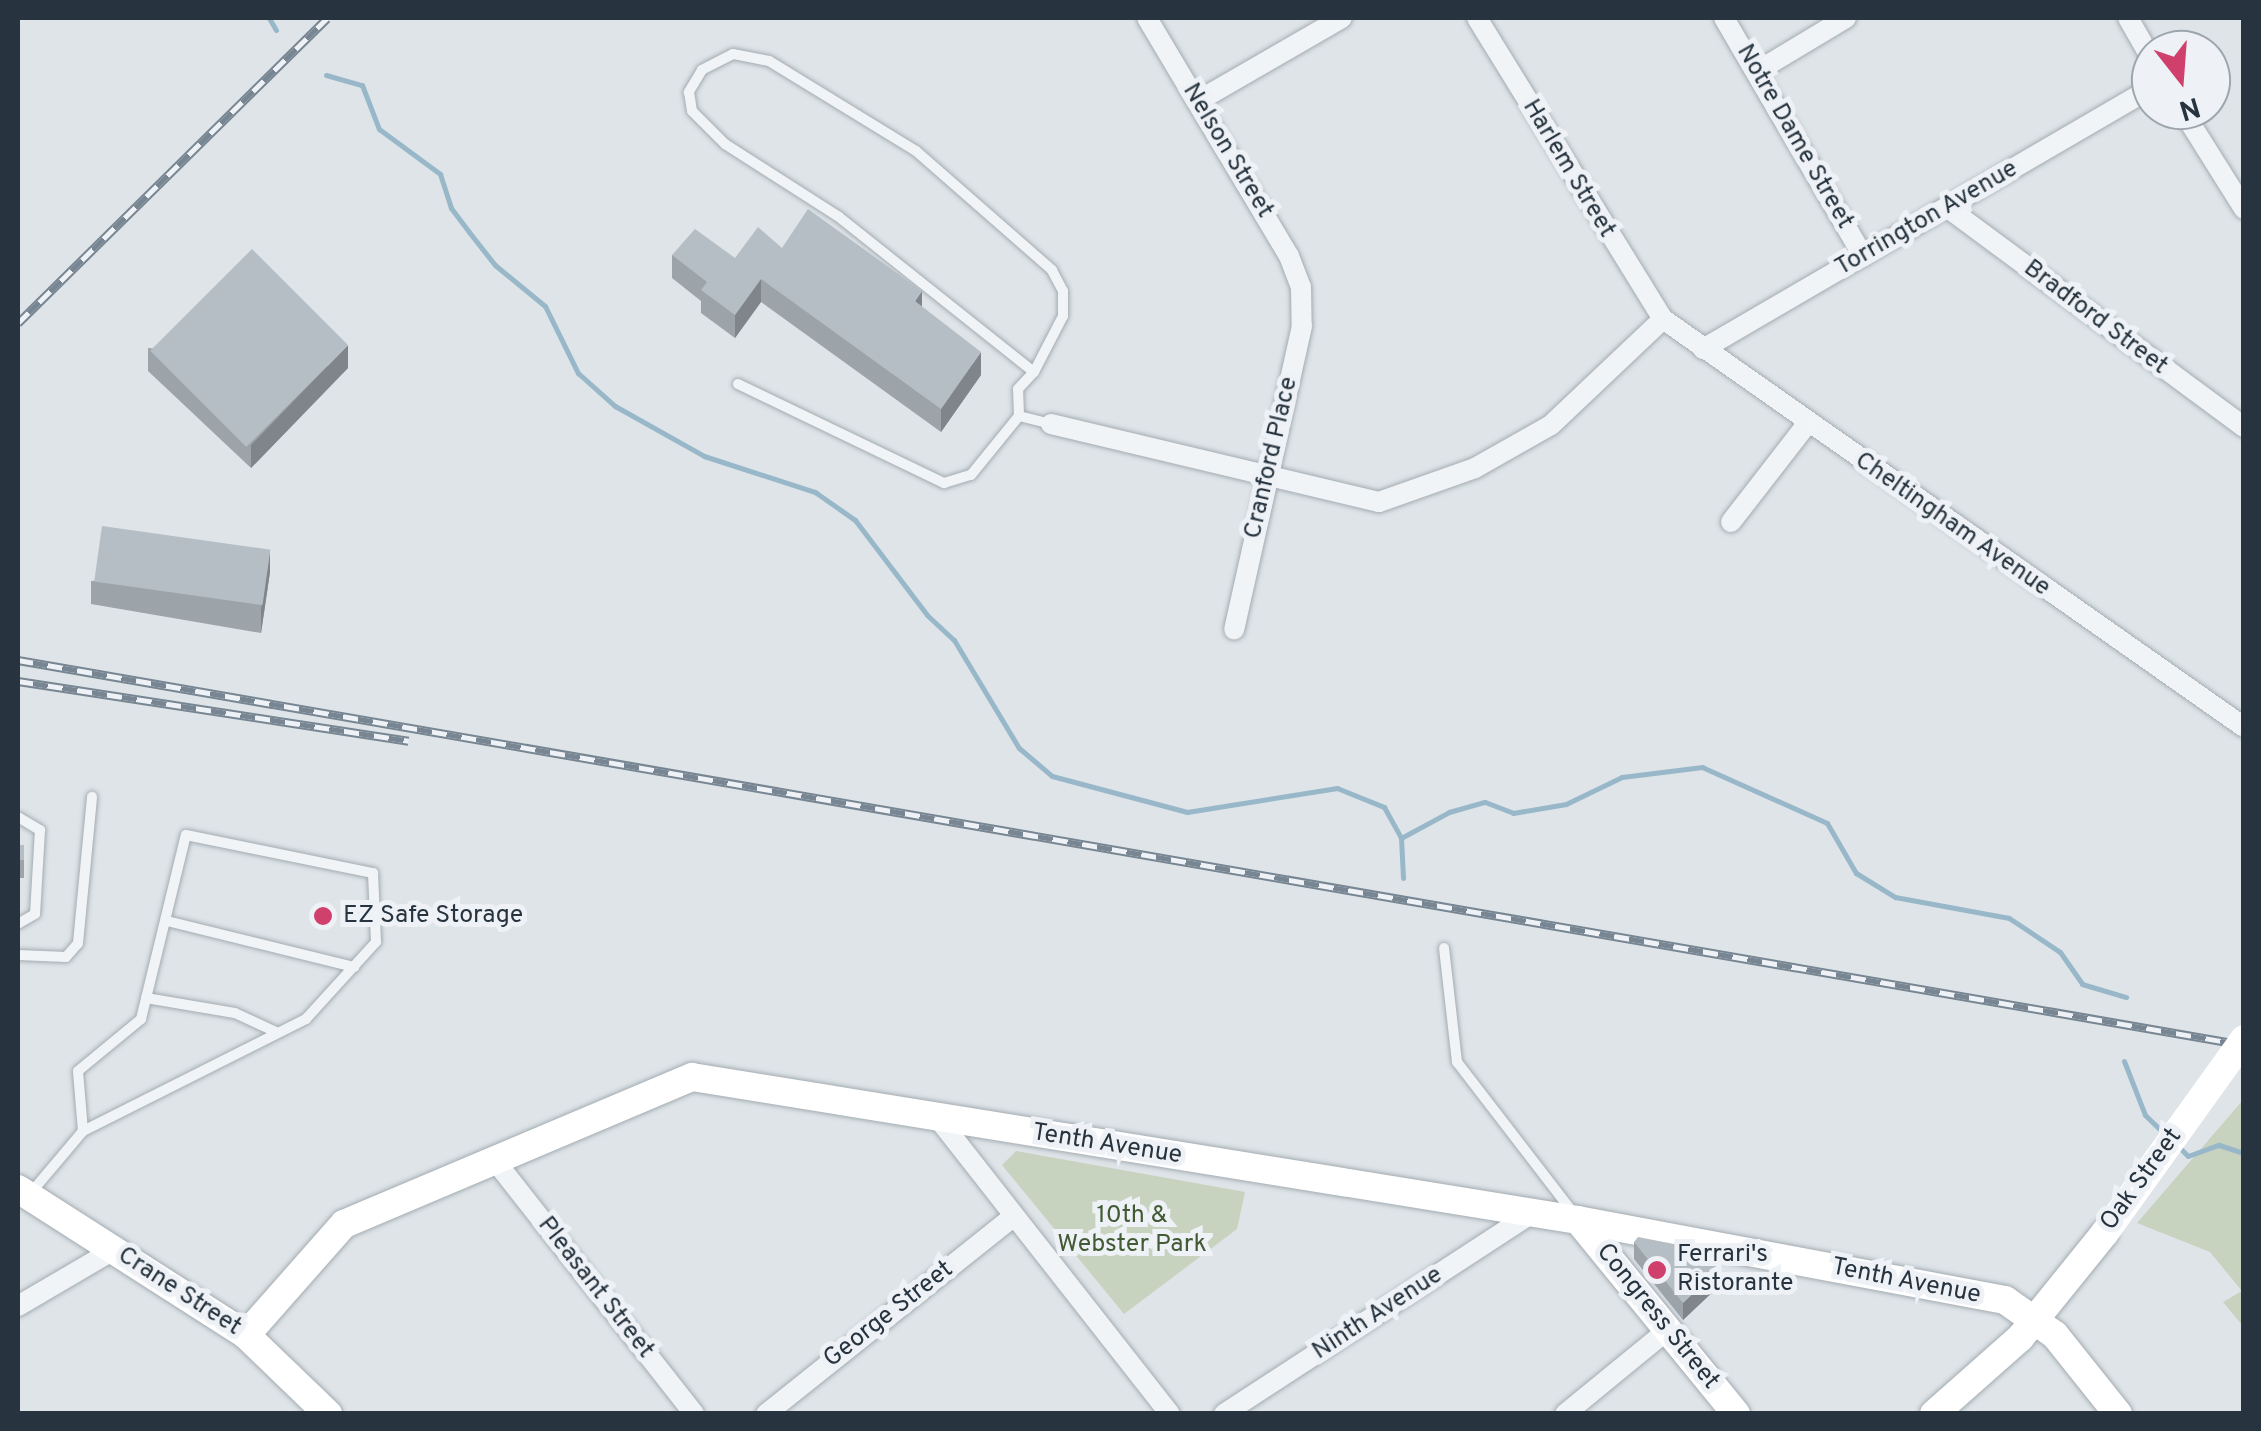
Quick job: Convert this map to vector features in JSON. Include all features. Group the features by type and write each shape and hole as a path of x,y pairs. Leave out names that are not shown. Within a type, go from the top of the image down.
{"street":[{"name":"Nelson Street","path":"1147,18 1198,101 1301,287"},
{"path":"1198,101 1342,18"},
{"name":"Harlem Street","path":"1476,18 1663,318"},
{"name":"Notre Dame Street","path":"1724,18 1863,256"},
{"path":"1756,72 1846,18"},
{"name":"Torrington Avenue","path":"1703,350 2131,100"},
{"path":"2195,130 2244,209"},
{"name":"Bradford Street","path":"1948,208 2244,426"},
{"name":"Cranford Place","path":"1234,629 1302,326 1301,287"},
{"path":"1051,424 1379,502 1475,468 1570,407 1663,318"},
{"name":"Cheltingham Avenue","path":"1663,318 1808,424 2244,727"},
{"path":"1731,522 1808,424"},
{"name":"Oak Street","path":"1934,1414 2037,1317 2104,1234 2244,1039"},
{"name":"Tenth Avenue","path":"246,1335 344,1224 692,1077 1578,1220 2005,1300 2037,1317"},
{"path":"938,1117 1013,1218 1170,1414"},
{"name":"Pleasant Street","path":"496,1162 694,1414"},
{"name":"Crane Street","path":"23,1192 246,1335 328,1414"},
{"name":"Ninth Avenue","path":"1224,1414 1531,1214"},
{"name":"George Street","path":"766,1414 1013,1218"},
{"name":"Congress Street","path":"1578,1220 1736,1414"},
{"path":"18,1306 115,1250"},
{"path":"2037,1317 2118,1414"},
{"path":"1565,1414 1669,1329"}],"lane":[{"path":"738,384 944,483 971,475 1019,416 1018,389 1034,372 1063,316 1063,291 1052,270 916,151 769,61 733,54 702,70 690,92 692,111 725,144 839,217 1034,372"},
{"path":"1019,416 1051,424"},
{"path":"18,955 66,957 78,943 92,797"},
{"path":"18,818 40,830 35,914 18,924"},
{"path":"23,1192 83,1131 306,1019 376,942 374,873 186,834 141,1018 78,1071 83,1131"},
{"path":"167,921 354,966"},
{"path":"1444,948 1457,1062 1578,1220"},
{"path":"146,998 235,1013 278,1033"}],"green space":[{"path":"2243,1100 2243,1326 2223,1302 2242,1291 2210,1252 2137,1223"},
{"name":"10th & Webster Park","path":"1016,1151 1245,1192 1237,1229 1124,1314 1002,1165"}],"building":[{"path":"808,209 922,291 915,301 981,352 941,409 761,279 735,315 701,290 707,282 672,255 695,229 735,258 758,227 782,248"},
{"path":"252,249 348,345 246,447 150,351"},
{"path":"102,526 270,550 263,605 94,581"},
{"path":"18,845 24,845 24,860 18,860"},
{"path":"1638,1237 1705,1250 1719,1269 1683,1303 1634,1242"}],"waterway":[{"path":"269,18 276,30"},
{"path":"326,75 362,85 379,129 440,174 451,208 469,232 495,265 545,306 578,373 615,406 704,456 815,492 855,520 927,615 954,640 1019,748 1052,776 1187,812 1337,788 1384,807 1401,838 1449,812 1485,802 1513,813 1566,804 1622,777 1702,767 1827,823 1856,873 1895,897 2009,918 2060,952 2082,984 2126,997"},
{"path":"1401,838 1403,878"},
{"path":"2124,1061 2145,1115 2166,1135"},
{"path":"2178,1146 2188,1156 2219,1145 2244,1153"}],"railway":[{"path":"18,323 327,18"},
{"path":"18,660 2244,1045"},
{"path":"18,681 408,741"}],"place":[{"name":"EZ Safe Storage","path":"323,916"},
{"name":"Ferrari's Ristorante","path":"1657,1270"}]}
